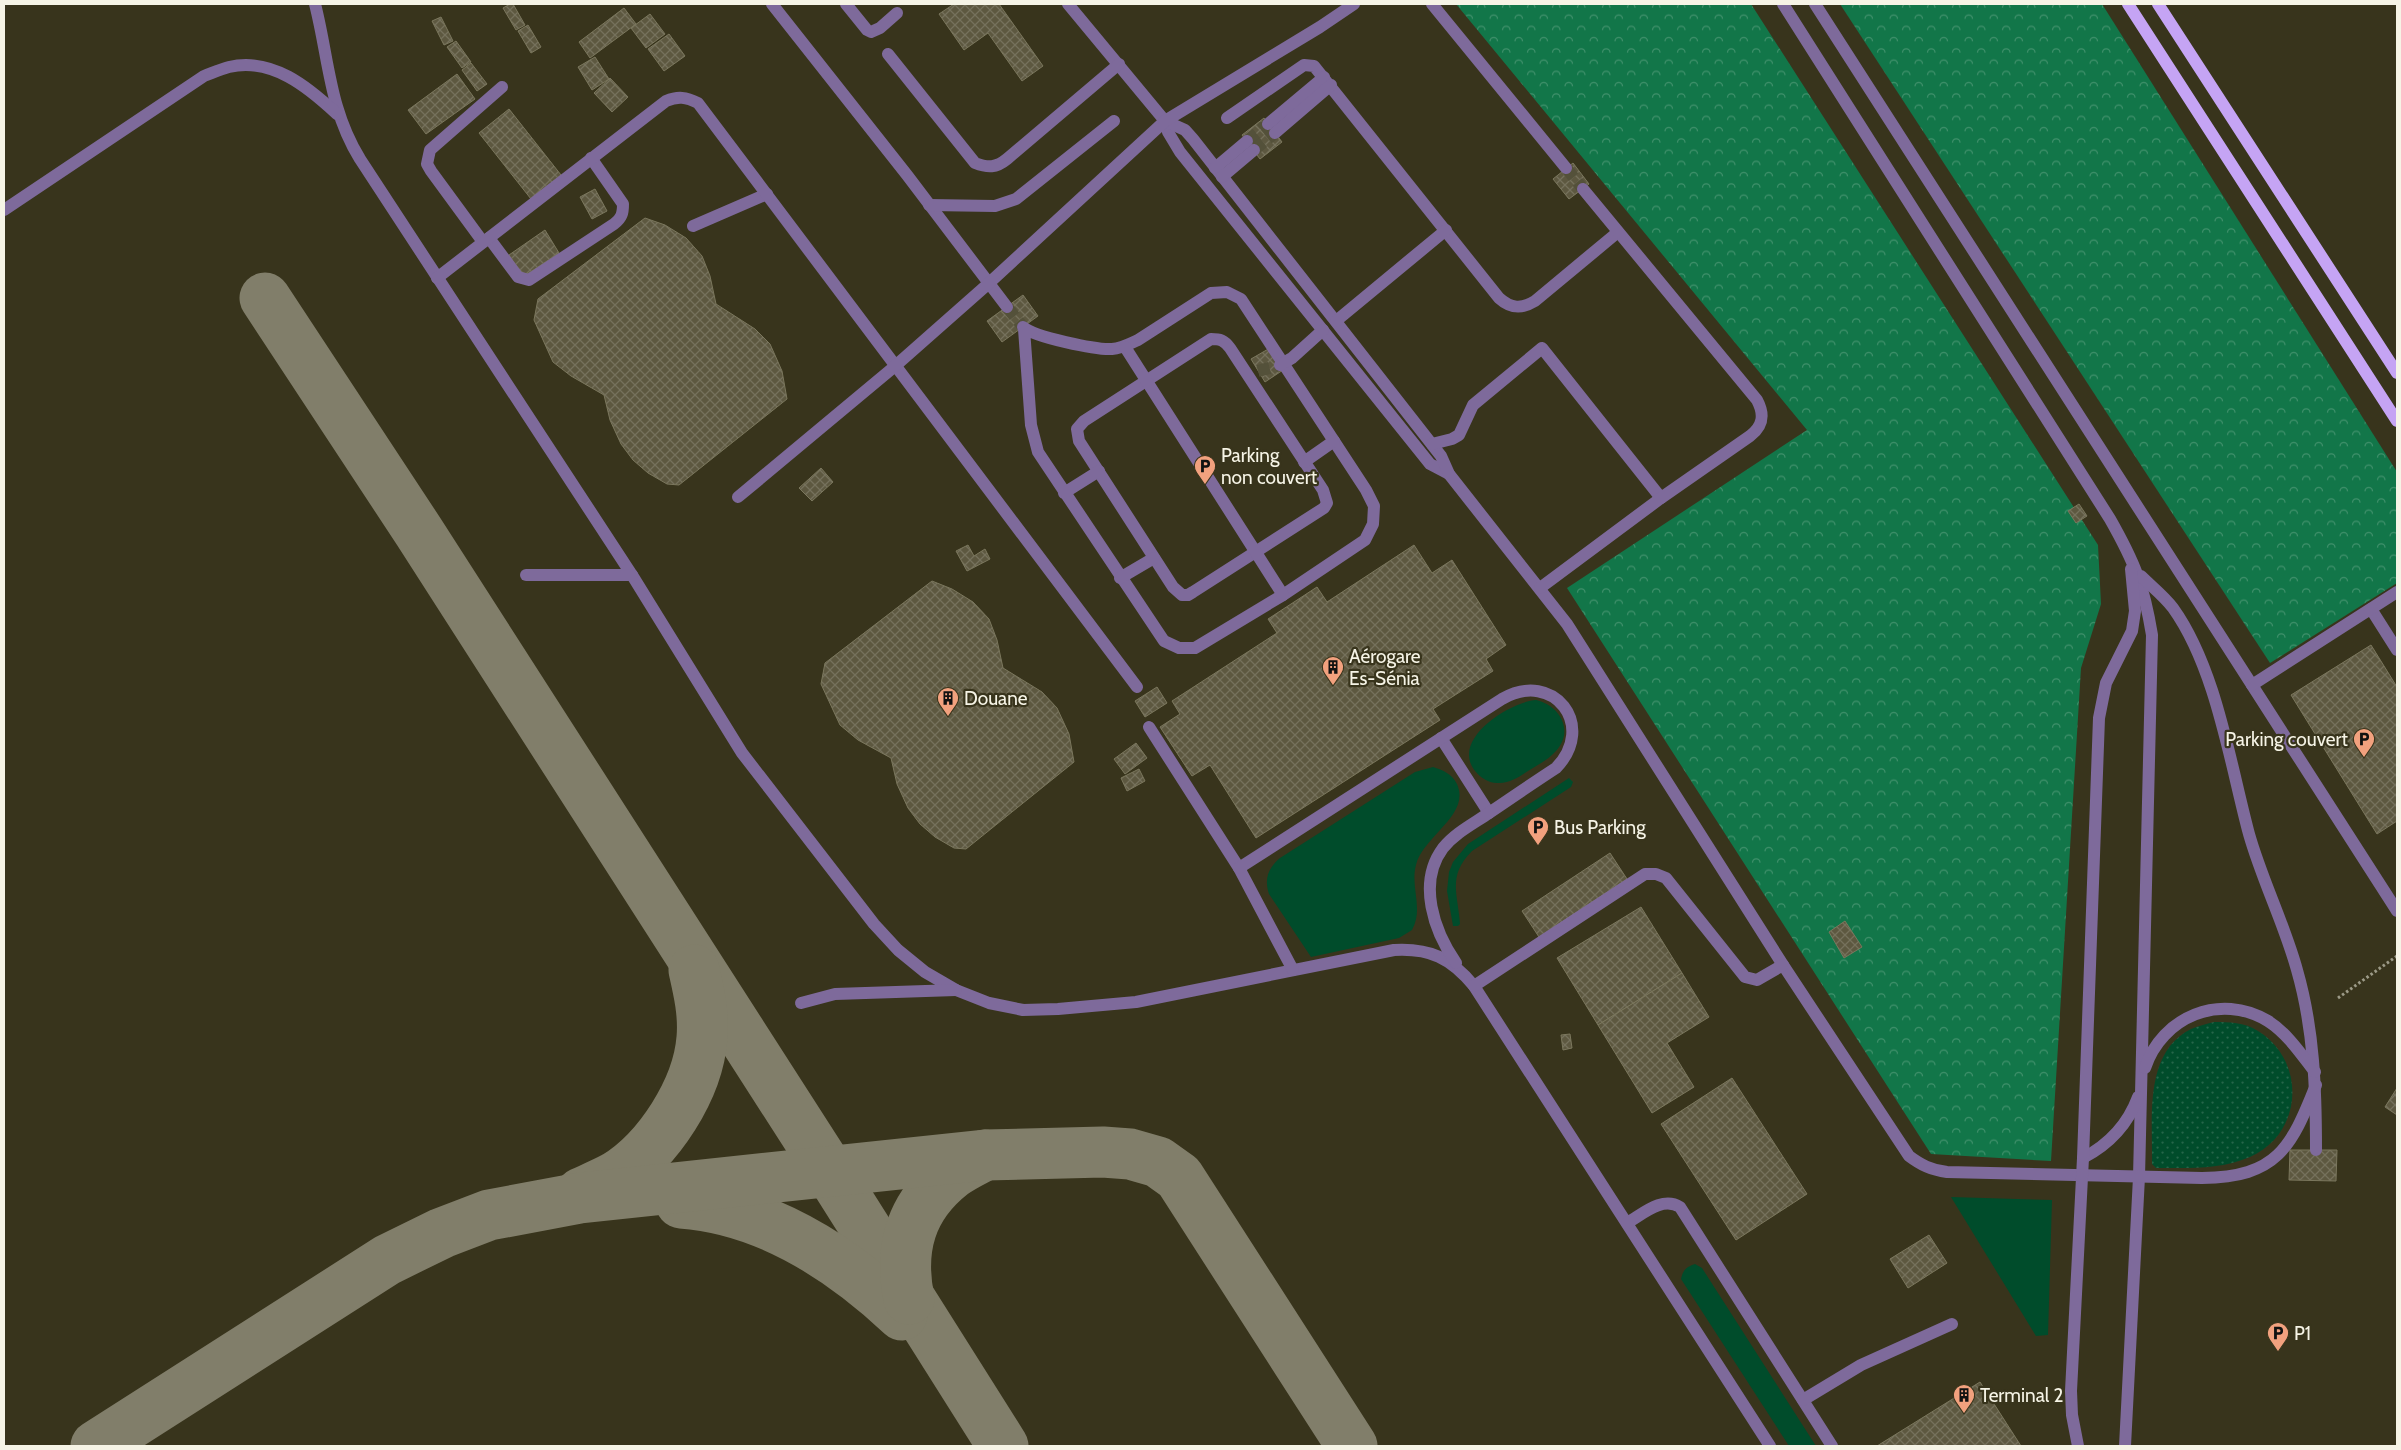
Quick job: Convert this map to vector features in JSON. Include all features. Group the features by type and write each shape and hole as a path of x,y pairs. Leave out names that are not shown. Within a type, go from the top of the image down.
{"main road":[{"path":"2128,4 2397,421"},
{"path":"2158,4 2397,373"}],"street":[{"path":"315,4 337,114 346,137 632,575 742,753 862,909 898,950 925,972 956,990 988,1003 1023,1010 1136,1002 1394,950 1413,949 1446,959 1462,971"},
{"path":"772,4 1007,307"},
{"path":"846,4 867,30 871,32 880,28 897,13"},
{"path":"1068,4 1165,120 1186,130 1445,461 1448,474"},
{"path":"738,497 894,367 988,284 1165,120 1320,27 1354,4"},
{"path":"1432,4 1566,168"},
{"path":"1783,4 2105,511 2139,574 2146,598 2152,635 2139,1177 2125,1446"},
{"path":"1815,4 2397,910"},
{"path":"888,54 975,163 986,167 998,166 1008,159 1119,64"},
{"path":"4,210 204,76 230,67 258,66 284,73 311,90 337,114"},
{"path":"1227,118 1304,66 1314,66 1328,81 1500,298 1505,304 1515,308 1526,307 1535,301 1618,232"},
{"path":"1271,128 1328,81"},
{"path":"502,87 436,144 427,157 427,164 486,240 518,277 530,280 620,219 623,204 591,158"},
{"path":"437,278 666,101 676,97 688,98 698,103 894,367 1137,687"},
{"path":"929,205 995,206 1016,199 1114,120"},
{"path":"1165,120 1168,132 1180,152 1430,464 1448,474 1567,624 1783,966 1909,1156 1920,1165 1933,1170 1947,1172 2139,1177 2218,1178 2232,1176 2260,1167 2272,1160 2291,1141 2298,1130 2316,1085"},
{"path":"1218,173 1250,146"},
{"path":"1540,588 1661,498 1758,430 1762,420 1762,410 1757,400 1583,189"},
{"path":"693,226 767,194"},
{"path":"1336,321 1446,230"},
{"path":"1227,292 1241,299 1374,506 1373,524 1365,540 1283,595 1195,648 1179,648 1164,641 1045,465 1034,439 1024,328 1098,349 1125,347 1197,300 1211,293 1227,292"},
{"path":"1282,364 1323,330"},
{"path":"1211,339 1225,342 1253,374 1304,462 1327,496 1324,508 1188,595 1177,592 1079,441 1077,430 1084,421 1146,380 1211,339"},
{"path":"1125,347 1283,595"},
{"path":"1432,444 1452,439 1459,434 1473,405 1542,348 1661,498"},
{"path":"1377,398 1388,388"},
{"path":"1304,462 1334,441"},
{"path":"1064,493 1098,471"},
{"path":"2078,1446 2072,1415 2071,1392 2083,1158 2099,718 2106,683 2132,631 2135,611 2128,552"},
{"path":"1120,578 1154,558"},
{"path":"2139,574 2172,607 2186,630 2214,699 2250,835 2297,969 2309,1026 2315,1072 2316,1150"},
{"path":"526,575 632,575"},
{"path":"2252,685 2397,592"},
{"path":"2370,609 2397,650"},
{"path":"1239,868 1514,692 1528,689 1542,691 1555,697 1565,708 1571,720 1573,733 1571,746 1565,759 1556,768 1451,839 1435,862 1431,877 1430,892 1437,930 1443,944 1474,986 1770,1446"},
{"path":"1149,727 1239,868 1293,970"},
{"path":"1441,738 1489,813"},
{"path":"1474,986 1645,874 1656,874 1666,878 1745,978 1757,980 1783,966"},
{"path":"800,1003 835,994 956,990"},
{"path":"2083,1158 2107,1143 2119,1129 2135,1105 2151,1052 2168,1030 2192,1015 2218,1008 2245,1011 2270,1022 2290,1040 2315,1072"},
{"path":"1627,1223 1664,1202 1673,1203 1680,1207 1832,1446"},
{"path":"1803,1400 1861,1365 1952,1324"}],"path":[{"path":"2338,998 2397,956"}],"green space":[{"path":"1456,4 1751,4 2098,545 2101,604 2081,668 2051,1161 1931,1154 1567,588 1807,430"},
{"path":"1840,4 2102,4 2397,472 2397,583 2270,663"},
{"path":"1536,700 1552,707 1562,720 1564,735 1562,743 1550,757 1517,778 1501,783 1487,781 1475,771 1469,759 1470,747 1476,735 1486,724 1512,707"},
{"path":"1433,767 1444,771 1453,778 1460,795 1452,816 1427,844 1420,854 1416,865 1417,914 1412,930 1399,938 1311,957 1269,894 1267,879 1270,870 1280,858 1415,772"},
{"path":"1569,778 1573,782 1571,787 1472,851 1464,860 1459,869 1456,886 1460,924 1453,926 1447,891 1449,872 1453,862 1468,844"},
{"path":"2214,1022 2242,1024 2258,1031 2274,1044 2285,1060 2291,1078 2292,1097 2289,1115 2280,1132 2268,1146 2250,1157 2215,1166 2156,1168 2152,1164 2152,1108 2158,1070 2165,1054 2176,1040 2191,1029"},
{"path":"1951,1197 2052,1200 2048,1335 2036,1336"},
{"path":"1695,1264 1702,1268 1816,1446 1789,1446 1681,1279 1685,1269"}],"building":[{"path":"513,4 525,25 516,30 503,8"},
{"path":"954,4 999,4 1043,66 1022,81 988,33 964,50 939,14"},
{"path":"624,8 636,24 590,58 579,42"},
{"path":"650,14 665,34 646,48 631,28"},
{"path":"441,17 453,41 444,45 432,21"},
{"path":"528,25 541,47 531,53 518,31"},
{"path":"669,34 685,56 664,71 648,49"},
{"path":"456,41 471,62 462,68 447,47"},
{"path":"595,57 609,79 592,90 578,67"},
{"path":"471,63 487,84 477,91 462,70"},
{"path":"457,74 475,99 426,134 408,110"},
{"path":"610,78 628,97 612,112 594,93"},
{"path":"509,109 561,175 531,199 479,133"},
{"path":"1264,118 1282,142 1260,159 1242,135"},
{"path":"1573,163 1589,184 1569,199 1553,179"},
{"path":"595,189 607,211 592,219 580,197"},
{"path":"645,218 665,225 686,238 702,256 710,276 716,304 755,329 770,344 782,371 787,399 679,485 667,484 648,473 633,460 621,444 610,420 604,395 571,376 553,362 534,320 538,299"},
{"path":"545,230 559,253 523,277 509,255"},
{"path":"1023,295 1038,316 1002,342 987,321"},
{"path":"1270,348 1283,370 1265,382 1251,359"},
{"path":"821,468 833,482 812,501 799,488"},
{"path":"2079,504 2087,516 2076,523 2068,511"},
{"path":"968,545 974,556 985,549 990,559 967,571 956,551"},
{"name":"Aérogare Es-Sénia","path":"1414,545 1432,573 1452,560 1506,645 1486,659 1493,671 1433,709 1440,720 1256,838 1210,765 1192,776 1160,727 1180,714 1172,701 1277,633 1268,619 1317,587 1327,602"},
{"name":"Douane","path":"932,581 952,589 973,602 989,619 997,640 1003,668 1042,692 1057,708 1069,734 1074,762 966,849 954,848 935,837 920,824 908,808 897,784 891,758 858,740 840,725 821,684 825,663"},
{"name":"Parking couvert","path":"2371,645 2397,687 2397,821 2377,834 2291,695"},
{"path":"1157,687 1167,703 1145,717 1135,701"},
{"path":"1136,743 1147,758 1125,774 1114,759"},
{"path":"1139,769 1145,781 1127,791 1121,778"},
{"path":"1610,853 1627,879 1539,937 1522,911"},
{"path":"1641,907 1682,973 1598,1025 1557,958"},
{"path":"1845,921 1862,947 1844,958 1829,932"},
{"path":"1682,973 1709,1017 1667,1043 1694,1087 1652,1113 1598,1025"},
{"path":"1570,1034 1572,1048 1563,1050 1561,1035"},
{"path":"1732,1078 1807,1194 1736,1240 1661,1124"},
{"path":"2397,1088 2397,1115 2385,1107"},
{"path":"2290,1150 2337,1150 2336,1181 2289,1180"},
{"path":"1929,1235 1947,1263 1908,1288 1890,1259"},
{"name":"Terminal 2","path":"1980,1382 2021,1446 1877,1446"}],"taxiway":[{"path":"265,298 419,532 830,1172 1003,1446"},
{"path":"581,1193 615,1177 647,1151 661,1135 684,1097 699,1058 702,1038 702,1012 694,970"},
{"path":"96,1446 387,1260 442,1233 489,1215 580,1198 985,1155 1103,1152 1130,1154 1158,1162 1179,1177 1352,1446"},
{"path":"909,1299 906,1281 907,1246 917,1215 926,1200 952,1174 985,1155"},
{"path":"681,1203 712,1207 743,1215 772,1226 800,1240 854,1274 902,1315"}],"tunnel":[{"path":"1247,141 1268,124"},
{"path":"1254,150 1275,133"},
{"path":"1566,168 1583,189"},
{"path":"1007,307 1023,327"},
{"path":"1258,371 1280,365"}],"place":[{"name":"Parking non couvert","path":"1205,485"},
{"name":"Aérogare Es-Sénia","path":"1333,686"},
{"name":"Douane","path":"948,717"},
{"name":"Parking couvert","path":"2364,758"},
{"name":"Bus Parking","path":"1538,846"},
{"name":"P1","path":"2278,1352"},
{"name":"Terminal 2","path":"1964,1414"}]}
